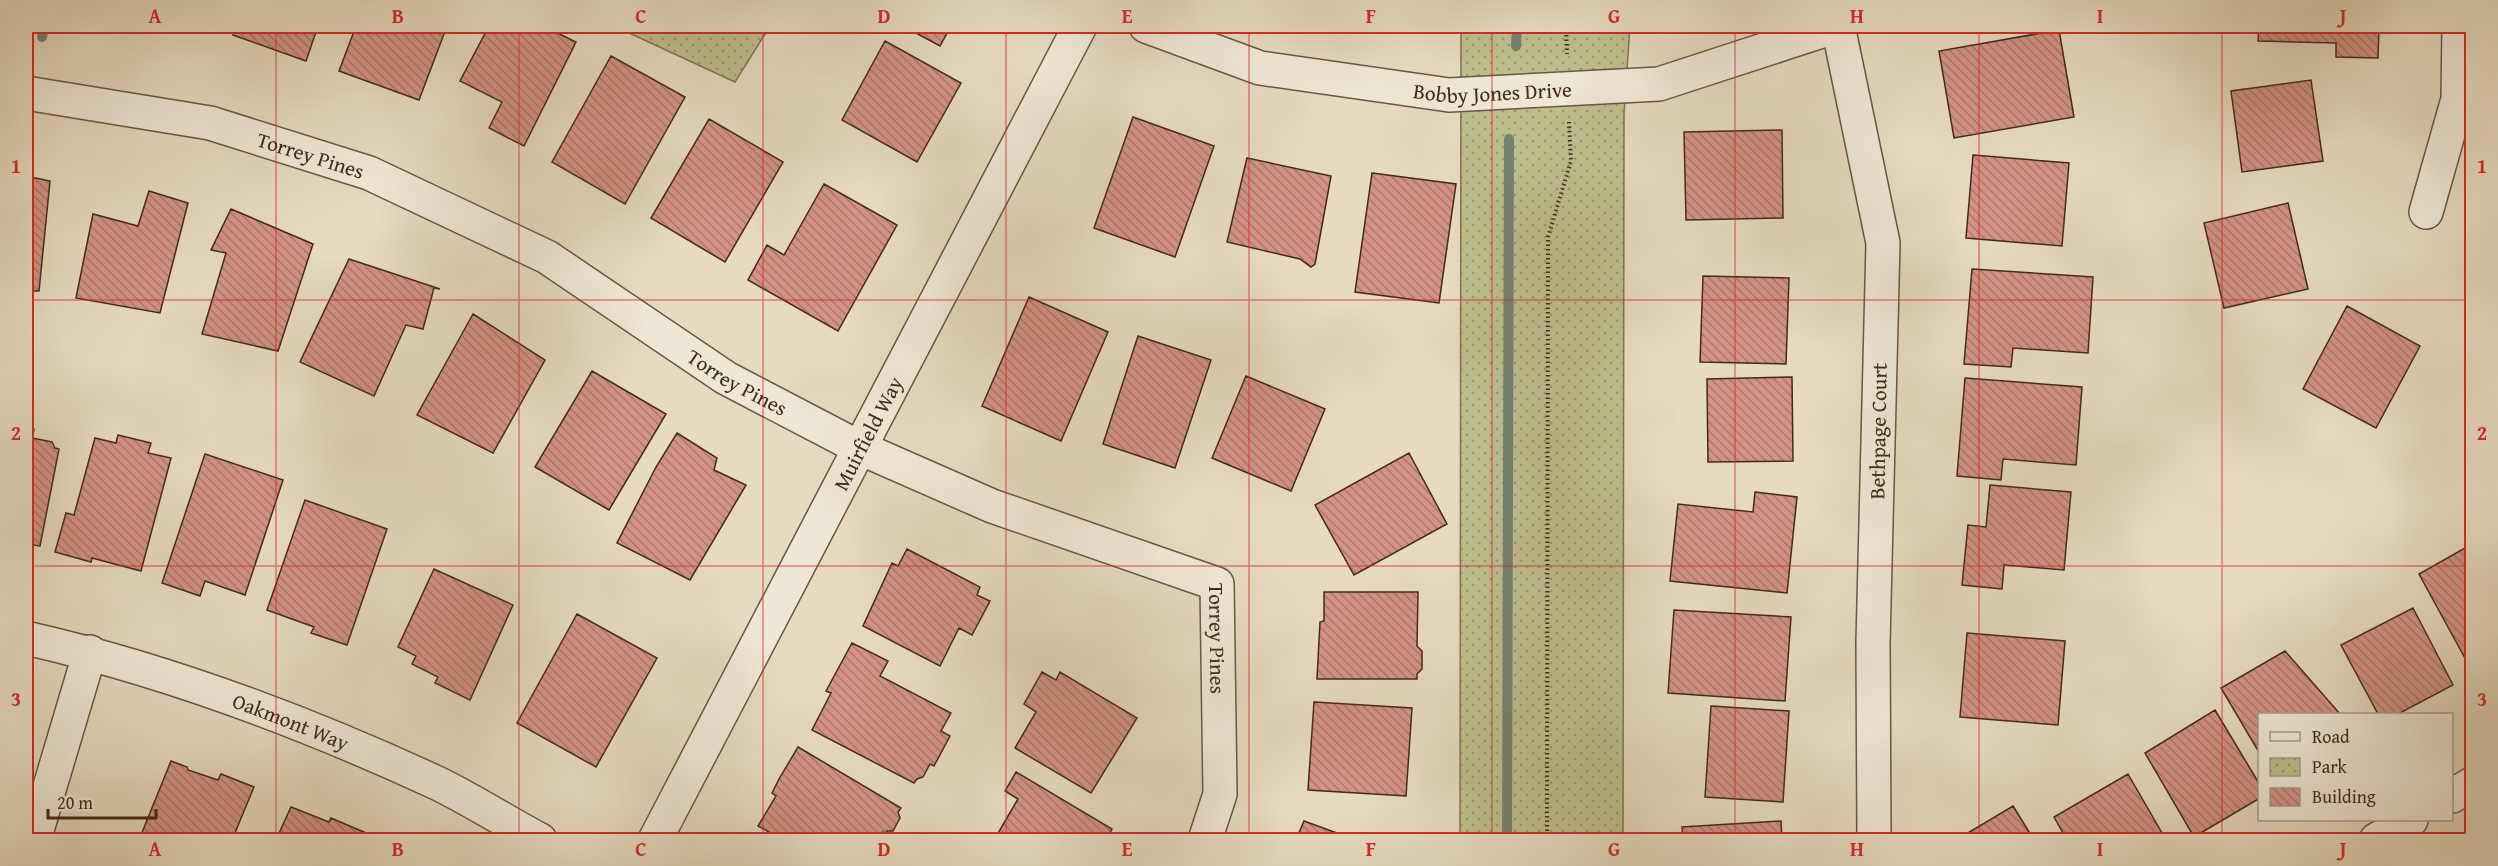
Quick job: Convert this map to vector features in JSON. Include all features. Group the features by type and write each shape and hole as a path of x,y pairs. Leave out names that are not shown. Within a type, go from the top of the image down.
{"street":[{"name":"Muirfield Way","path":"655,840 1080,26"},
{"name":"Bobby Jones Drive","path":"1146,26 1260,68 1449,95 1659,84 1837,26"},
{"name":"Bethpage Court","path":"1837,26 1883,243 1873,643 1874,840"},
{"path":"2426,212 2458,99 2459,26"},
{"name":"Torrey Pines","path":"26,93 210,123 369,173 547,257 726,378 860,448 992,506 1217,584 1220,794 1205,840"},
{"name":"Oakmont Way","path":"26,638 90,652 250,704 438,784 540,840"},
{"path":"34,840 90,652"},
{"path":"2453,795 2472,784"}],"path":[{"path":"1547,840 1548,237 1571,161 1566,26"}],"green space":[{"path":"614,26 770,26 735,82"},
{"path":"1461,26 1630,26 1624,114 1623,840 1460,840"}],"building":[{"path":"167,26 191,26 189,32"},
{"path":"237,26 318,26 306,61 233,35"},
{"path":"356,26 447,26 419,100 339,71"},
{"path":"489,26 543,26 576,42 524,146 489,128 502,102 460,81"},
{"path":"903,26 951,26 940,46"},
{"path":"2259,26 2379,26 2378,58 2336,57 2336,43 2258,41"},
{"path":"2059,30 2074,117 1954,138 1939,51"},
{"path":"885,41 961,83 917,162 842,120"},
{"path":"611,56 685,97 625,204 552,162"},
{"path":"2311,80 2323,161 2242,172 2231,91"},
{"path":"1133,117 1214,146 1175,257 1094,228"},
{"path":"709,119 783,162 725,262 651,218"},
{"path":"1782,130 1783,218 1686,220 1684,132"},
{"path":"1973,155 2069,163 2062,246 1966,238"},
{"path":"1247,158 1331,176 1315,264 1311,267 1300,259 1227,242"},
{"path":"1372,173 1456,184 1439,303 1355,292"},
{"path":"26,176 50,181 39,291 26,291"},
{"path":"824,184 897,225 838,331 748,280 767,245 784,255"},
{"path":"149,191 188,203 160,313 76,298 93,214 138,226"},
{"path":"2288,203 2308,289 2224,308 2204,223"},
{"path":"231,209 313,244 278,351 202,334 226,253 211,250"},
{"path":"349,259 440,289 434,288 423,329 406,325 374,396 300,362"},
{"path":"1972,269 2093,277 2088,353 2013,348 2011,367 1964,364"},
{"path":"1703,276 1789,278 1786,364 1700,362"},
{"path":"1029,297 1108,332 1061,441 982,406"},
{"path":"2347,306 2420,346 2376,428 2303,389"},
{"path":"473,314 545,360 493,453 417,415"},
{"path":"1138,336 1211,360 1175,468 1103,444"},
{"path":"592,371 666,414 609,510 535,467"},
{"path":"1246,376 1325,409 1291,491 1212,458"},
{"path":"1792,377 1793,461 1708,462 1707,379"},
{"path":"1965,378 2082,387 2076,465 2003,459 2001,480 1957,476"},
{"path":"26,427 34,429 32,438 52,442 55,448 59,449 40,546 26,544"},
{"path":"677,433 717,458 714,470 746,485 690,580 617,543 656,467"},
{"path":"118,435 151,443 148,453 171,458 141,571 92,558 91,562 55,552 66,513 74,515 95,438 116,443"},
{"path":"1409,453 1447,524 1354,575 1315,505"},
{"path":"205,454 283,480 245,595 205,581 200,596 162,583"},
{"path":"1990,485 2071,492 2064,570 2004,565 2002,589 1962,585 1968,525 1986,527"},
{"path":"1755,492 1797,497 1787,593 1670,581 1678,504 1753,512"},
{"path":"305,500 387,529 347,645 311,633 314,627 267,610"},
{"path":"2472,544 2472,671 2419,574"},
{"path":"907,549 980,587 977,595 990,601 972,635 959,628 940,666 863,626 892,563 898,566"},
{"path":"434,569 513,605 470,700 435,683 438,677 412,664 416,656 398,647"},
{"path":"1324,592 1418,592 1417,646 1422,651 1422,669 1417,674 1417,679 1317,679 1320,622 1324,621"},
{"path":"2413,608 2453,685 2400,713 2377,713 2341,645"},
{"path":"1674,610 1791,617 1785,701 1668,693"},
{"path":"577,614 657,658 596,767 517,723"},
{"path":"1967,633 2065,641 2058,725 1960,717"},
{"path":"852,643 888,661 880,676 951,713 941,731 950,736 934,766 930,764 923,777 914,783 812,730 831,693 826,691"},
{"path":"2285,651 2339,713 2258,713 2258,751 2221,688"},
{"path":"1042,672 1056,680 1060,672 1137,718 1091,793 1015,748 1036,712 1024,704"},
{"path":"1314,702 1412,708 1406,796 1308,790"},
{"path":"1711,706 1789,711 1783,802 1705,797"},
{"path":"2215,710 2258,782 2258,799 2194,837 2145,753"},
{"path":"798,747 901,808 898,812 900,818 893,831 887,831 885,834 883,832 878,840 783,840 758,826 776,796 772,793"},
{"path":"171,761 187,767 188,770 218,780 221,774 254,787 232,840 139,840"},
{"path":"1016,772 1112,829 1106,840 994,840 1018,799 1005,791"},
{"path":"2128,774 2166,840 2067,840 2054,817"},
{"path":"2013,806 2034,840 1956,840"},
{"path":"291,807 329,822 331,818 366,833 363,840 276,840"},
{"path":"1304,821 1356,840 1296,840"},
{"path":"1781,821 1782,840 1683,840 1682,827"}],"waterway":[{"path":"42,37 44,26"},
{"path":"1516,46 1517,26"},
{"path":"1507,840 1509,139"}]}
